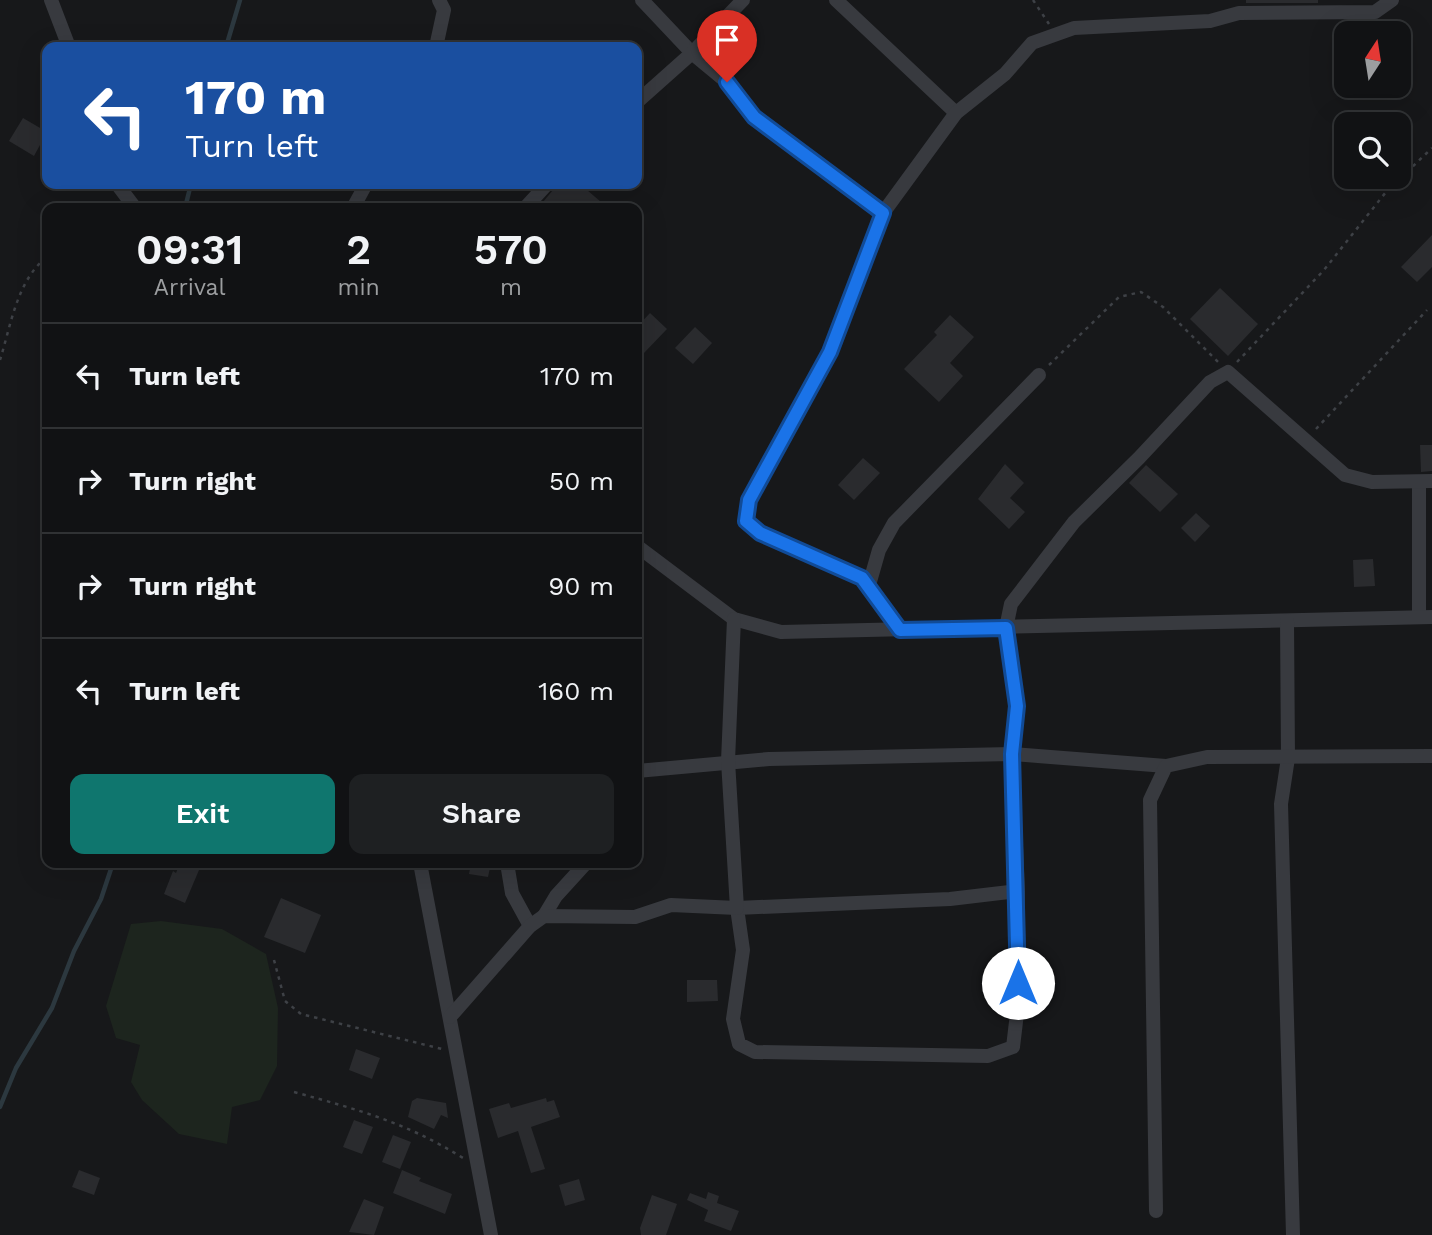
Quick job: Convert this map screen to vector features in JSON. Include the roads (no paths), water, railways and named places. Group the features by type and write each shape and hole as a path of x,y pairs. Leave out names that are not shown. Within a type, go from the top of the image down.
{"street":[{"path":"51,0 67,42"},
{"path":"437,42 444,10 439,0"},
{"path":"642,0 692,53 727,82 754,117 883,213"},
{"path":"642,98 692,53 743,0"},
{"path":"836,0 956,113"},
{"path":"900,630 862,578 760,533 746,521 749,500 830,352 883,213 956,113 1005,74 1032,43 1074,28 1210,21 1238,13 1375,12 1392,0"},
{"path":"530,203 542,189"},
{"path":"642,550 734,620 781,632 1006,628 1426,617 1426,481 1372,482 1345,475 1228,372 1210,382 1074,522 1011,604 1006,628 1017,706 1012,754 1018,891 1018,1005 1013,1047 988,1056 755,1052 739,1044 733,1019 743,950 737,908 728,761 734,620"},
{"path":"869,585 879,551 894,523 1040,374"},
{"path":"1287,621 1288,758 1281,804 1293,1235"},
{"path":"642,771 680,769 728,761 1012,754 1167,766 1207,757 1432,756"},
{"path":"1156,1211 1150,800 1167,766"},
{"path":"421,868 491,1235"},
{"path":"508,868 512,893 530,926"},
{"path":"450,1017 530,926 544,916 556,896 581,868"},
{"path":"544,916 635,917 671,905 737,908 950,899 1018,891"}],"waterway":[{"path":"227,42 240,0"},
{"path":"186,203 190,189"},
{"path":"0,1107 16,1068 52,1008 74,951 101,899 111,868"}]}
